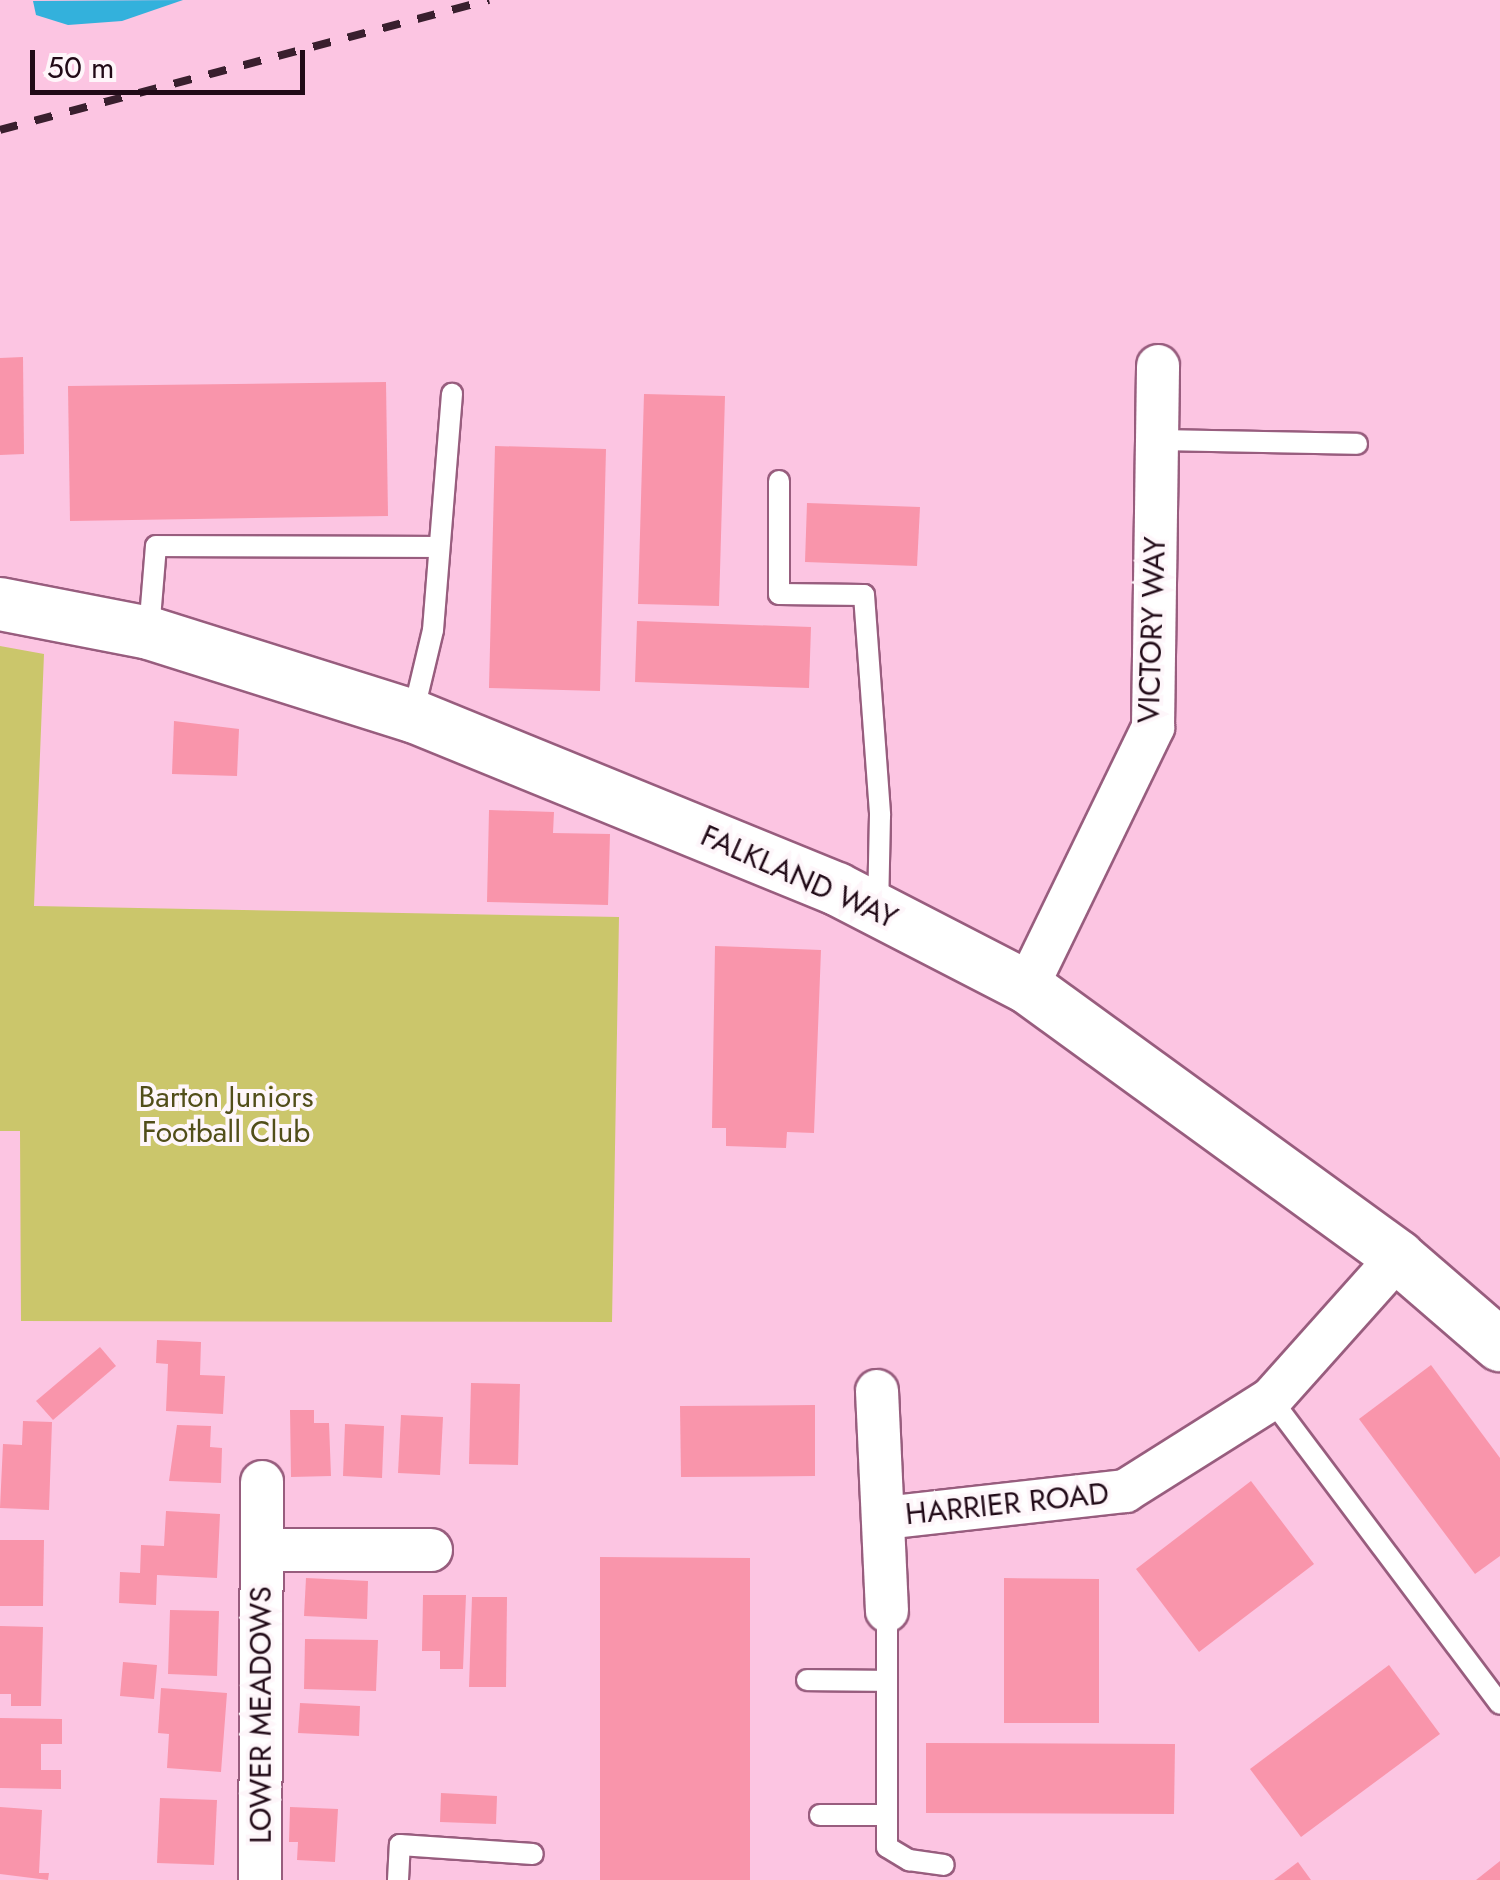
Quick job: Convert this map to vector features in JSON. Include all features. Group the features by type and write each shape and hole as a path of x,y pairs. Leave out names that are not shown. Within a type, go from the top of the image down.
{"street":[{"name":"VICTORY WAY","path":"1027,987 1153,728 1158,366"},
{"name":"FALKLAND WAY","path":"0,604 149,633 413,716 878,910 1027,987 1398,1256 1500,1345"},
{"name":"HARRIER ROAD","path":"884,1518 1125,1491 1271,1399 1398,1256"},
{"name":"HARRIER ROAD","path":"877,1391 887,1611"},
{"name":"LOWER MEADOWS","path":"260,1880 262,1482"},
{"name":"LOWER MEADOWS","path":"262,1550 431,1550"}],"lane":[{"path":"413,716 432,630 452,394"},
{"path":"1157,440 1357,444"},
{"path":"779,481 778,594 864,595 880,815 878,910"},
{"path":"149,633 156,546 440,547"},
{"path":"1271,1399 1500,1704"},
{"path":"887,1611 887,1847 909,1860 944,1864"},
{"path":"807,1680 887,1681"},
{"path":"820,1815 886,1814"},
{"path":"398,1880 400,1845 533,1854"}],"green space":[{"name":"Barton Juniors Football Club","path":"0,646 44,654 34,906 619,917 612,1322 21,1321 20,1131 0,1131"}],"water":[{"path":"183,0 122,21 68,25 36,15 33,1"}],"building":[{"path":"23,357 24,454 0,455 0,358"},
{"path":"386,382 388,516 70,521 68,386"},
{"path":"644,394 725,396 719,606 638,604"},
{"path":"495,446 606,449 600,691 489,688"},
{"path":"807,503 920,507 917,566 805,562"},
{"path":"637,621 811,627 809,688 635,682"},
{"path":"174,721 239,729 237,776 172,774"},
{"path":"489,810 554,812 553,833 610,834 608,905 487,902"},
{"path":"715,946 821,950 814,1133 787,1132 786,1148 726,1146 726,1128 712,1128"},
{"path":"157,1340 201,1342 200,1375 225,1376 223,1414 166,1411 168,1364 156,1363"},
{"path":"100,1347 116,1366 53,1420 36,1401"},
{"path":"1431,1365 1500,1458 1500,1556 1475,1574 1359,1419"},
{"path":"471,1383 520,1384 518,1465 469,1464"},
{"path":"815,1405 815,1476 681,1477 680,1406"},
{"path":"290,1410 314,1410 314,1423 329,1423 331,1476 291,1477"},
{"path":"401,1415 443,1417 440,1475 398,1473"},
{"path":"23,1421 52,1422 49,1510 0,1508 3,1444 22,1445"},
{"path":"345,1424 384,1426 382,1478 343,1476"},
{"path":"177,1425 211,1426 210,1447 222,1448 221,1483 169,1481"},
{"path":"1251,1481 1314,1564 1199,1652 1136,1569"},
{"path":"166,1511 220,1514 217,1578 157,1575 156,1605 119,1603 120,1572 140,1573 141,1545 164,1546"},
{"path":"0,1540 44,1540 43,1606 0,1606"},
{"path":"600,1557 750,1558 750,1880 600,1880"},
{"path":"306,1578 368,1581 367,1619 304,1616"},
{"path":"1004,1578 1099,1579 1099,1723 1004,1723"},
{"path":"423,1595 466,1595 463,1669 440,1669 440,1651 422,1651"},
{"path":"472,1597 507,1597 506,1687 469,1687"},
{"path":"170,1610 219,1611 217,1676 168,1674"},
{"path":"0,1626 43,1627 41,1706 11,1706 11,1694 0,1694"},
{"path":"305,1639 378,1640 376,1691 304,1689"},
{"path":"123,1662 157,1665 154,1699 120,1696"},
{"path":"1389,1665 1440,1734 1301,1837 1250,1769"},
{"path":"161,1688 227,1693 221,1772 167,1768 169,1734 158,1733"},
{"path":"300,1703 360,1706 359,1736 298,1733"},
{"path":"0,1718 62,1719 62,1744 41,1744 41,1770 61,1770 61,1789 0,1788"},
{"path":"926,1743 1175,1744 1174,1814 926,1813"},
{"path":"441,1793 497,1796 496,1824 440,1822"},
{"path":"160,1798 217,1800 214,1865 157,1863"},
{"path":"0,1807 42,1810 39,1873 49,1873 48,1880 0,1874"},
{"path":"290,1807 338,1809 335,1862 297,1860 298,1842 289,1842"},
{"path":"1500,1861 1500,1880 1476,1880"},
{"path":"1298,1862 1311,1880 1274,1880"}],"railway":[{"path":"0,130 489,0"}]}
